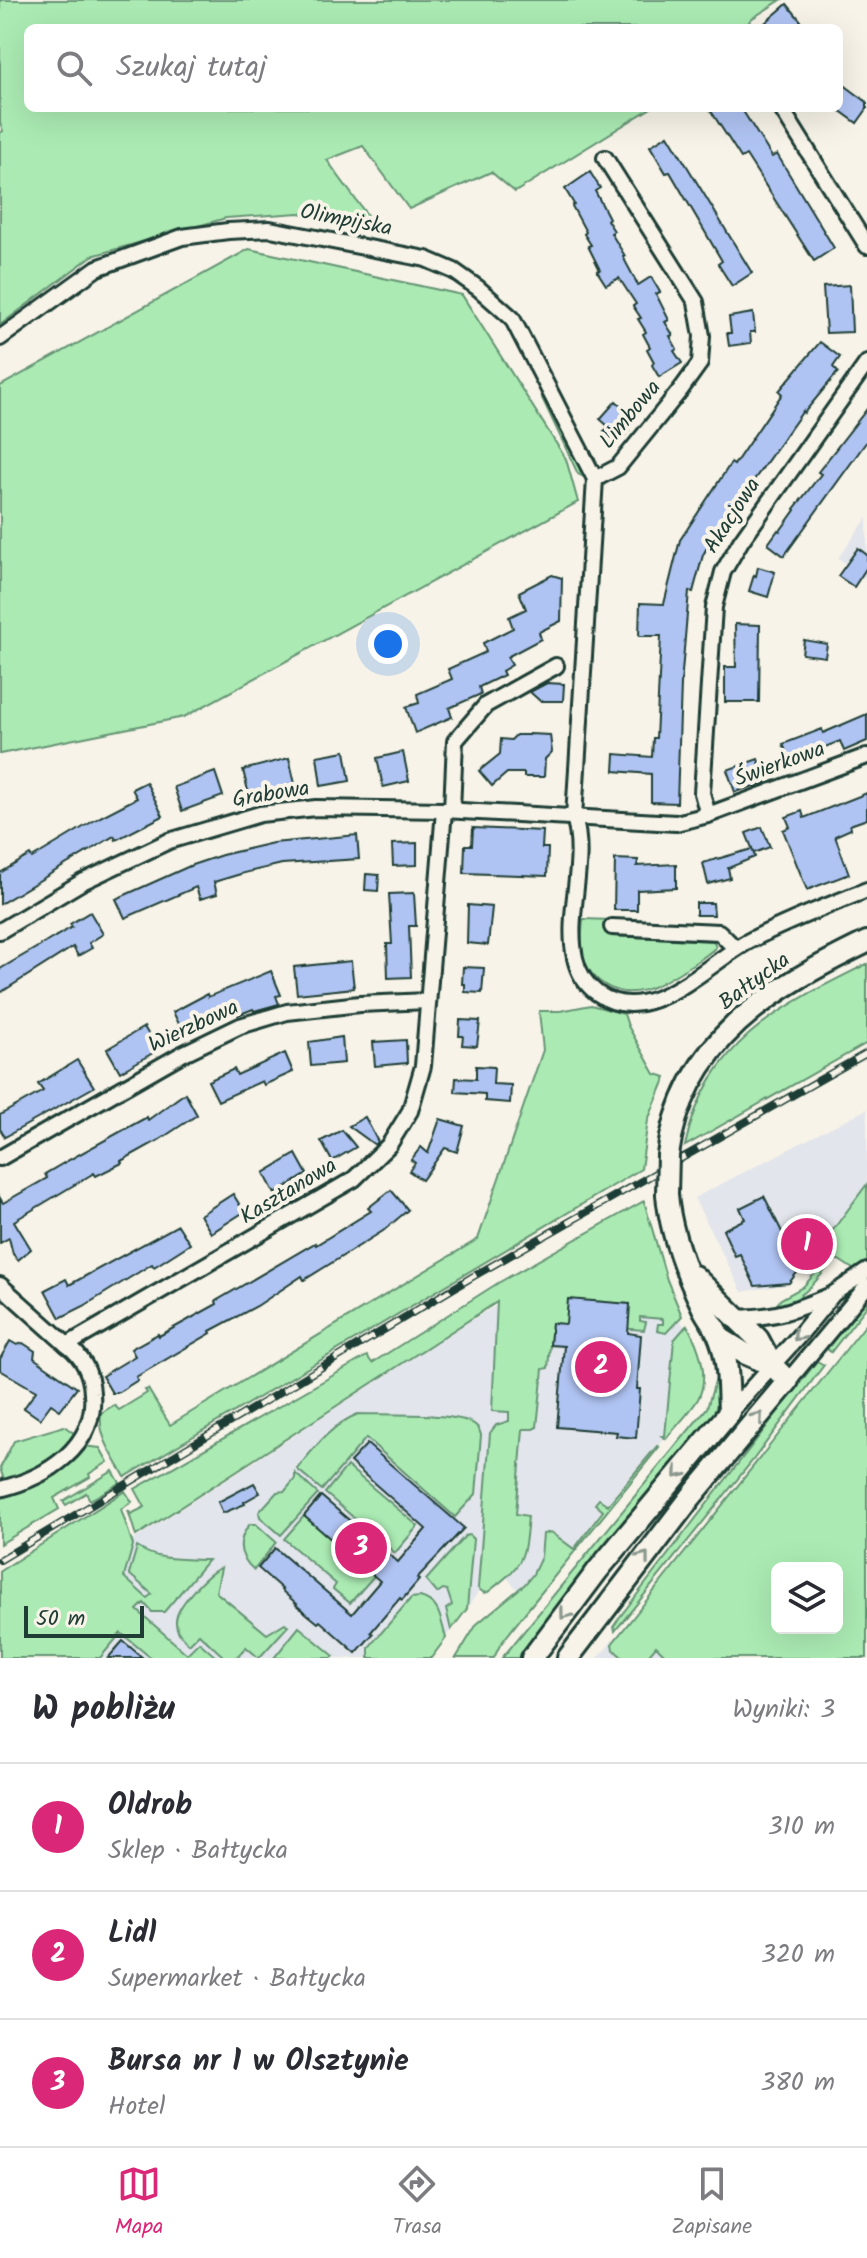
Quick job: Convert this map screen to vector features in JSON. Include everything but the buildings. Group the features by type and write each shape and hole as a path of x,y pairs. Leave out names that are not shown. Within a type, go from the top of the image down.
{"main road":[{"name":"Bałtycka","path":"729,1413 727,1369 720,1338 702,1306 673,1230 667,1194 668,1155 673,1126 688,1088 704,1060 728,1031 746,1014 785,987 867,942"},
{"name":"Bałtycka","path":"686,1267 758,1339 772,1365 788,1381"},
{"path":"720,1338 772,1365"},
{"path":"568,1658 691,1497 788,1381"},
{"path":"532,1658 598,1570 729,1413"}],"street":[{"path":"783,112 867,246"},
{"name":"Limbowa","path":"574,817 595,479 618,467 682,388 700,363 702,336 696,302 605,158"},
{"name":"Olimpijska","path":"0,338 97,268 182,237 270,229 426,259 454,271 512,318 595,479"},
{"name":"Akacjowa","path":"708,815 702,793 714,607 723,572 741,541 867,363"},
{"name":"Kasztanowa","path":"67,1345 354,1179 389,1145 410,1111 423,1066 455,741 486,705 556,666"},
{"name":"Świerkowa","path":"708,815 867,756"},
{"name":"Grabowa","path":"0,931 82,882 169,841 260,814 316,808 448,810 676,823 708,815"},
{"path":"574,817 578,840 572,941 579,973 591,988 618,1003 634,1005 653,1001 673,991 735,948 784,923 867,890"},
{"path":"612,927 719,932 735,948"},
{"name":"Wierzbowa","path":"0,1158 182,1054 240,1026 287,1012 428,1001"},
{"path":"736,1318 767,1317 790,1312 833,1294 867,1271"},
{"path":"0,1285 78,1353 89,1374 93,1410 89,1427 69,1453 27,1482 0,1489"},
{"path":"788,1381 867,1286"},
{"path":"729,1413 833,1294"}],"shaded area":[{"path":"867,518 867,580 838,558"},
{"path":"867,1109 867,1184 790,1284 742,1292 694,1198"},
{"path":"516,1294 673,1307 688,1333 683,1416 529,1603 497,1566 431,1658 0,1658 136,1538"},
{"path":"683,1624 683,1658 598,1658 617,1635"}],"green space":[{"path":"0,0 781,0 748,24 24,24 24,112 645,112 515,192 491,172 409,209 363,146 327,160 374,225 299,213 226,218 92,256 0,325 0,133 3,131 0,123"},
{"path":"249,249 462,295 566,459 578,502 184,717 0,754 0,386"},
{"path":"544,393 573,447 582,476 578,474 542,398"},
{"path":"583,919 611,920 612,936 713,941 716,947 657,985 636,992 615,990 596,978 585,962"},
{"path":"867,964 867,1043 685,1146 696,1110 710,1080 729,1054 777,1013"},
{"path":"591,1005 624,1014 655,1074 666,1077 648,1120 641,1169 125,1477 104,1439 101,1413 114,1405 119,1410 147,1393 145,1390 148,1389 170,1425 478,1239 543,1050 539,1011 560,1011"},
{"path":"867,1184 867,1263 859,1273 834,1260 802,1294 777,1309 781,1299 803,1287 835,1251 830,1234"},
{"path":"644,1201 667,1280 682,1316 666,1333 657,1331 663,1319 640,1317 640,1321 646,1322 644,1330 552,1323 548,1368 543,1369 537,1427 523,1429 516,1514 528,1516 523,1552 509,1575 488,1592 484,1593 478,1588 490,1433 496,1425 509,1421 509,1412 492,1411 497,1302 136,1536 128,1510 131,1514 145,1507 135,1489 367,1356 372,1363 498,1283"},
{"path":"867,1298 867,1306 831,1352 827,1349"},
{"path":"867,1323 867,1658 663,1658 665,1655 656,1646 646,1658 623,1658 612,1644"},
{"path":"687,1325 702,1361 703,1381 698,1399 666,1439 662,1436 665,1436 674,1340"},
{"path":"817,1361 824,1365 753,1460 615,1631 614,1626 619,1618"},
{"path":"716,1378 722,1378 719,1402 709,1422 519,1658 502,1658 707,1408"},
{"path":"358,1414 436,1416 474,1424 481,1435 476,1494 455,1517 366,1438 322,1490 297,1469 332,1430"},
{"path":"64,1426 75,1434 60,1453 38,1470 4,1480 0,1468 14,1441"},
{"path":"82,1446 100,1448 108,1462 89,1474 90,1477 54,1498 59,1509 0,1544 0,1492"},
{"path":"657,1446 500,1645 494,1658 456,1658 477,1624 533,1574 541,1557 543,1534 551,1532 574,1549 603,1511 595,1504 599,1499 608,1505"},
{"path":"347,1466 418,1526 395,1553 325,1493"},
{"path":"113,1471 120,1483 90,1500 86,1493 66,1505 63,1501"},
{"path":"295,1473 318,1494 281,1535 260,1517 259,1512 277,1492 285,1491 295,1479"},
{"path":"125,1491 132,1502 121,1509 133,1545 124,1577 147,1598 152,1594 129,1574 137,1547 162,1557 208,1560 164,1612 152,1612 144,1603 137,1610 187,1654 199,1642 217,1658 151,1658 121,1633 100,1658 0,1658 0,1571"},
{"path":"304,1516 374,1576 350,1603 333,1589 336,1584 284,1539"},
{"path":"250,1524 256,1524 276,1542 254,1570 241,1548 242,1536"},
{"path":"469,1535 473,1539 467,1609 451,1630 446,1609 452,1605 447,1590 437,1593 426,1580"},
{"path":"221,1568 216,1592 267,1634 285,1623 288,1626 259,1658 246,1647 236,1658 225,1658 199,1634 189,1644 177,1629 177,1616 186,1599 208,1576"},
{"path":"420,1597 436,1608 446,1638 431,1658 369,1658 369,1647 411,1598"},
{"path":"299,1627 334,1656 274,1658"}],"railway":[{"path":"0,1560 472,1277 867,1053"}],"place":[{"name":"Oldrob","path":"807,1244"},
{"name":"Lidl","path":"601,1367"},
{"name":"Bursa nr 1 w Olsztynie","path":"361,1548"}]}
